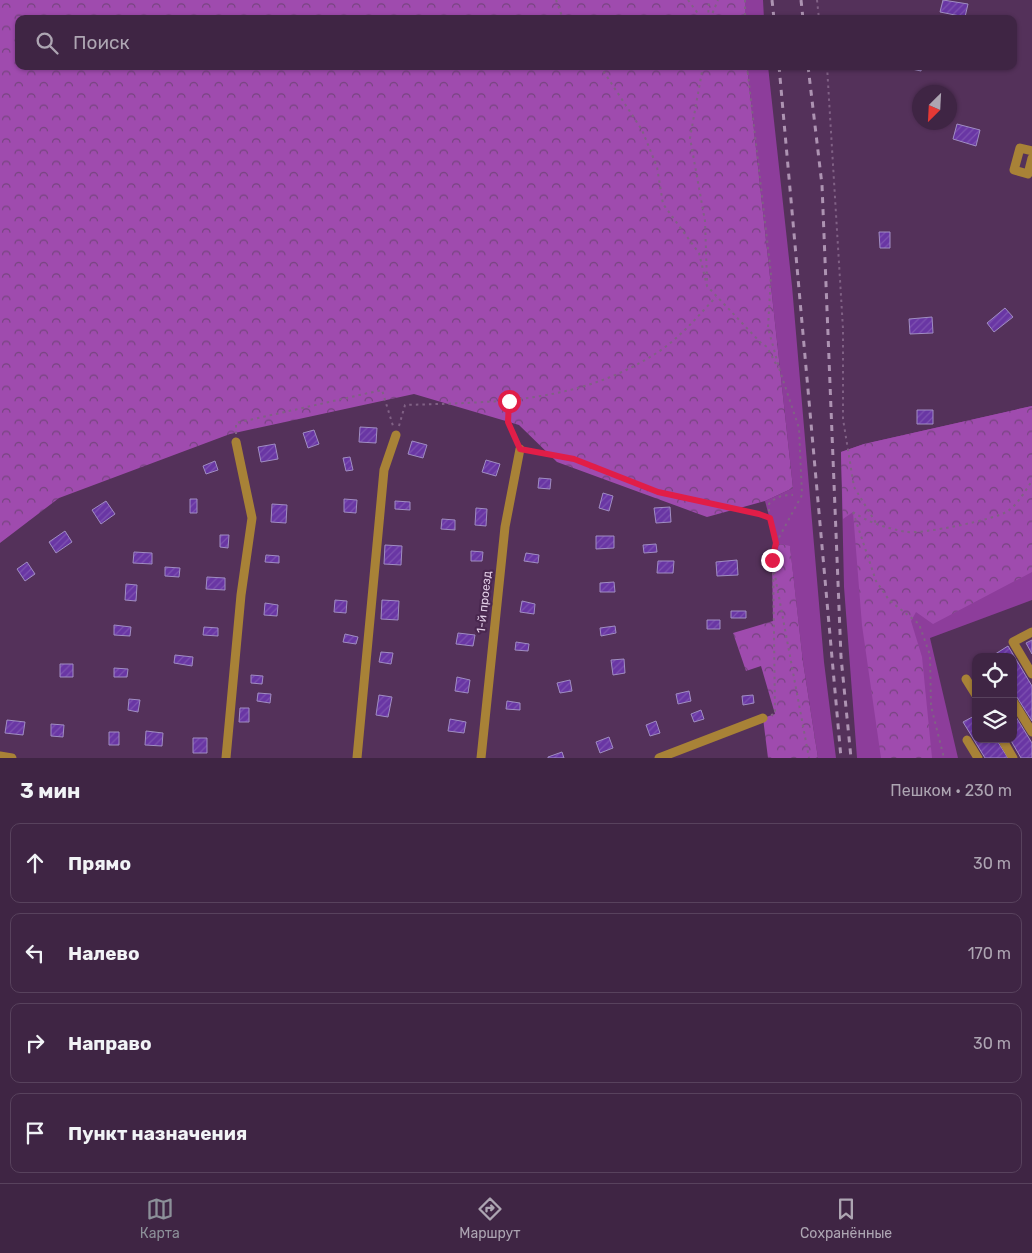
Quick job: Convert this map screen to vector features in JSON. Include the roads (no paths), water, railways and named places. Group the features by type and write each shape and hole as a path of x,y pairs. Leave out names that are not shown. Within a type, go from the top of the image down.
{"street":[{"path":"1032,152 1020,148 1014,170 1028,174 1032,158"},
{"path":"357,758 384,470 396,435"},
{"path":"226,758 241,595 252,518 236,442"},
{"name":"1-й проезд","path":"480,758 504,528 520,449"},
{"path":"1031,670 1013,642 1032,632"},
{"path":"966,679 972,689"},
{"path":"1017,708 1032,732"},
{"path":"659,758 763,718"},
{"path":"967,740 978,758"},
{"path":"1004,743 1013,758"},
{"path":"0,756 12,758"}],"railway":[{"path":"772,0 774,15"},
{"path":"801,0 803,15"},
{"path":"779,70 841,758"},
{"path":"808,70 822,185 841,657 851,758"}]}
